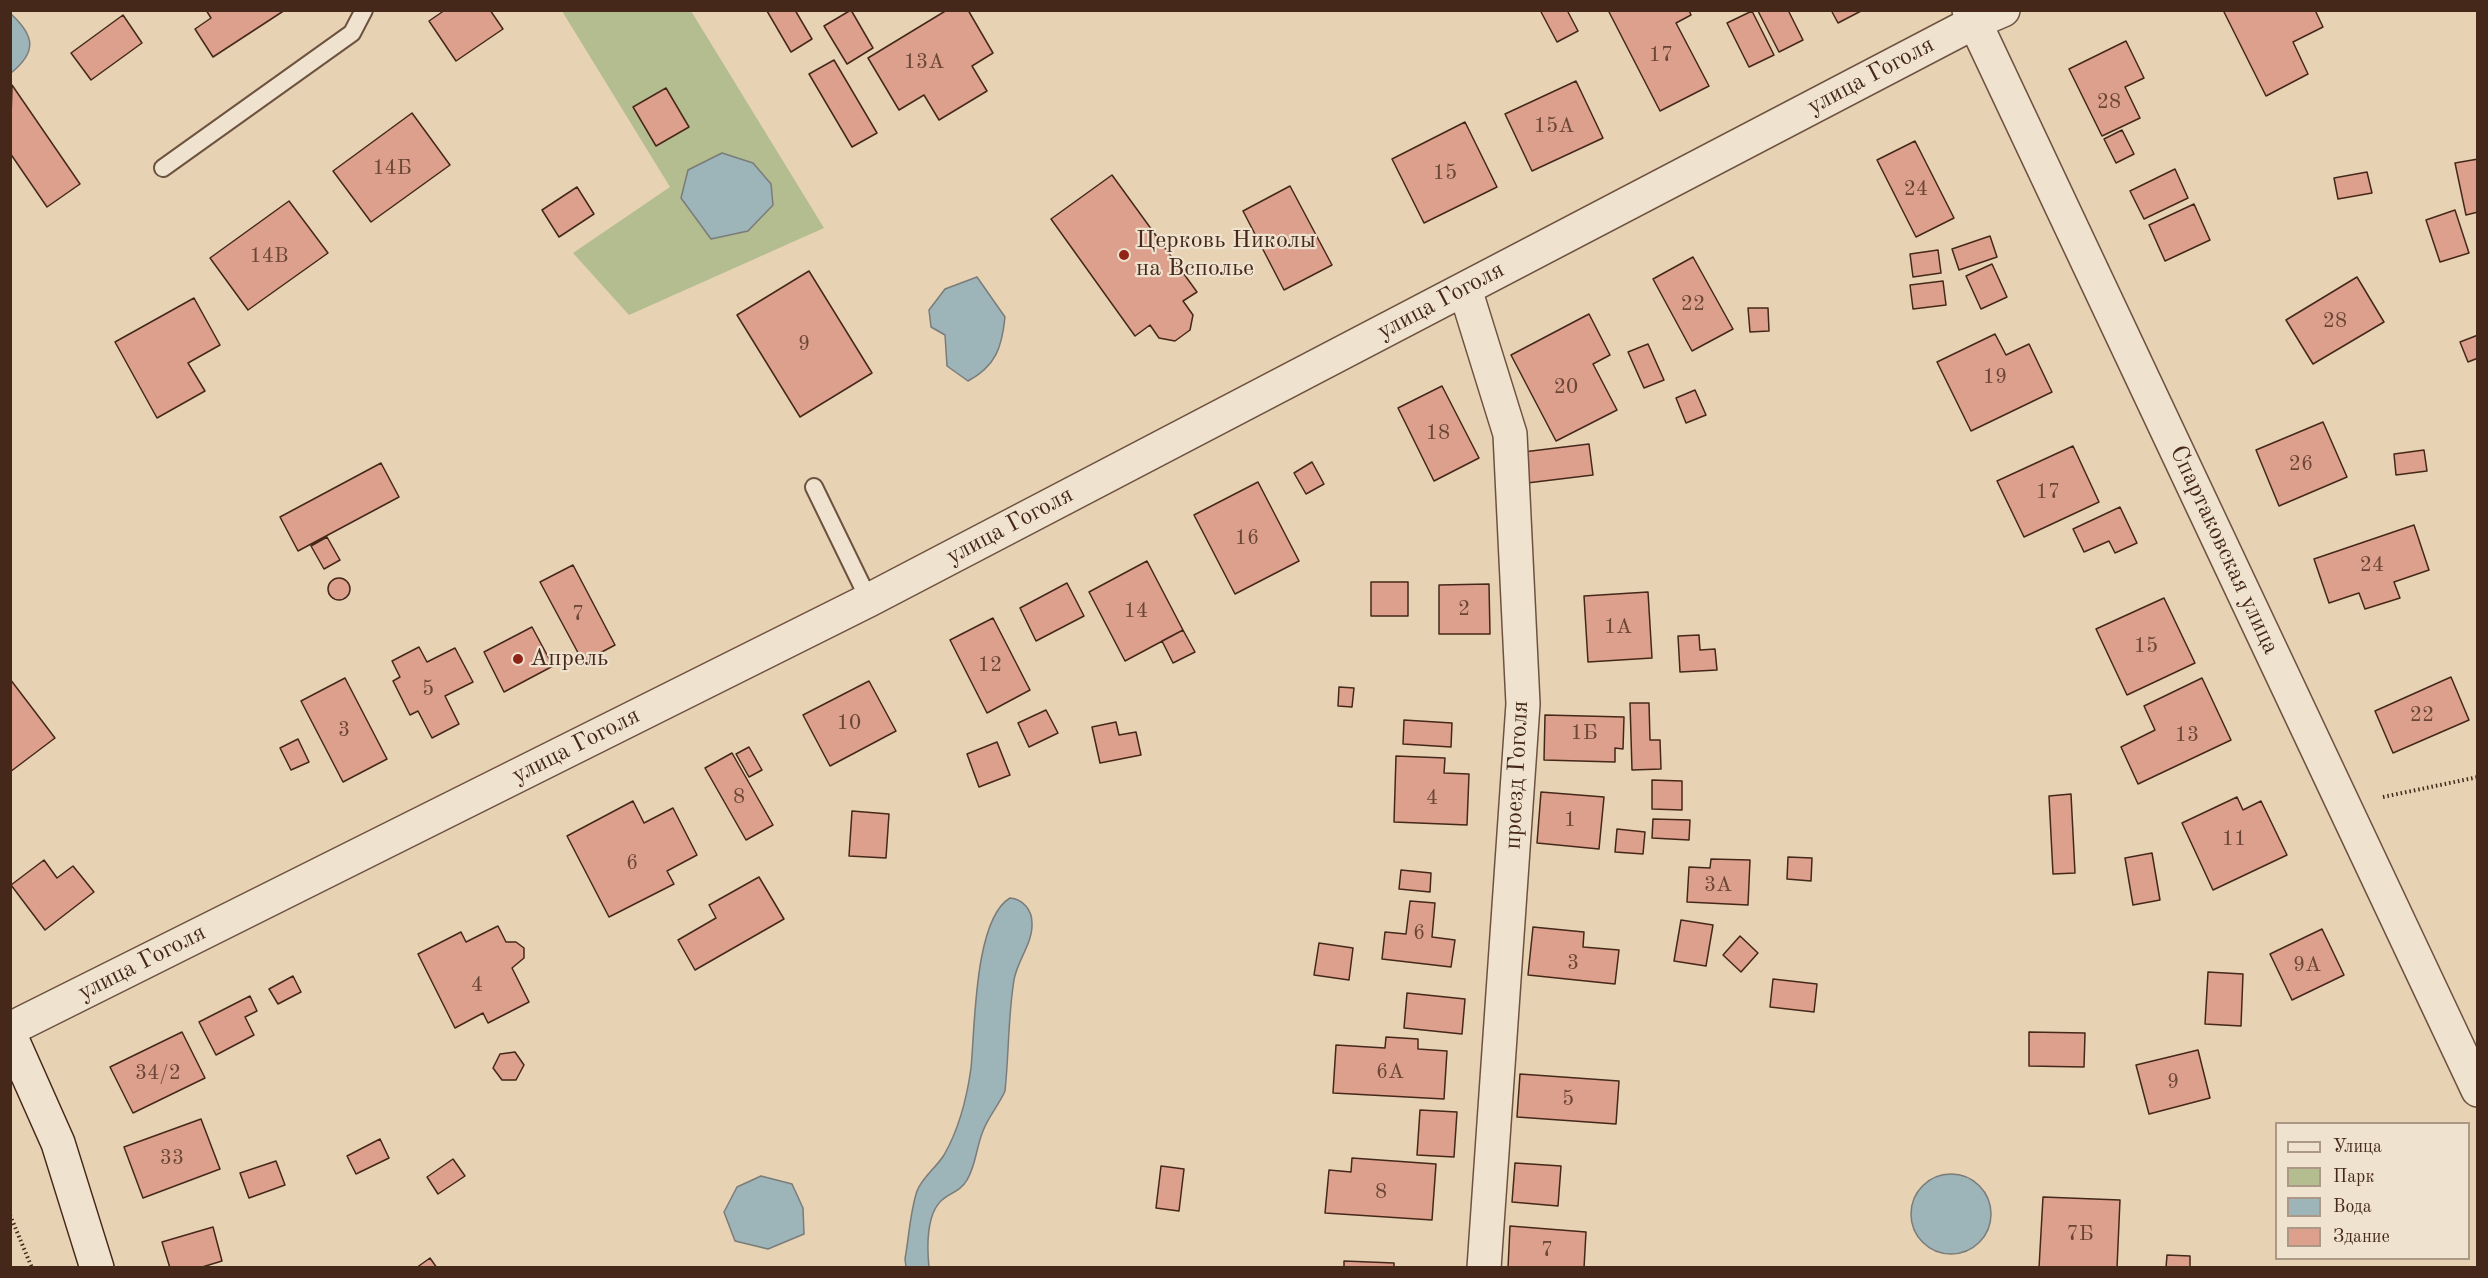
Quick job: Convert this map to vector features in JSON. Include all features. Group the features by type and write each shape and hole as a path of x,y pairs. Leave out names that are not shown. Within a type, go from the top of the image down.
{"street":[{"name":"улица Гоголя","path":"10,1029 869,600 1982,14"},
{"name":"Спартаковская улица","path":"1982,14 2344,805 2478,1090"},
{"name":"проезд Гоголя","path":"1465,288 1510,434 1523,704 1484,1268"},
{"path":"10,1035 58,1143 97,1268"}],"lane":[{"path":"163,168 352,33 364,10"},
{"path":"814,487 869,600"}],"path":[{"path":"2344,805 2478,777"},
{"path":"10,1215 32,1268"}],"green space":[{"path":"562,11 691,11 824,228 629,315 573,253 670,187"}],"water":[{"path":"11,14 25,30 30,44 25,58 11,73"},
{"path":"722,153 753,163 771,184 773,205 748,231 711,239 681,198 688,170"},
{"path":"977,277 1005,317 1002,338 996,355 985,369 968,381 947,366 945,335 931,327 929,310 945,289"},
{"path":"1010,898 1019,900 1026,906 1030,914 1032,930 1014,980 1005,1091 985,1126 965,1184 942,1200 933,1214 928,1241 929,1267 906,1267 905,1259 917,1191 944,1155 954,1135 965,1101 971,1068 978,976 989,928 998,910"},
{"path":"1951,1174 1966,1177 1979,1186 1988,1199 1991,1214 1988,1229 1979,1242 1966,1251 1951,1254 1936,1251 1923,1242 1914,1229 1911,1214 1914,1199 1923,1186 1936,1177"},
{"path":"761,1176 792,1184 803,1208 804,1234 768,1249 735,1241 724,1212 737,1187"}],"building":[{"path":"206,10 285,10 213,57 195,29 211,18"},
{"path":"445,10 490,10 503,29 456,61 429,21"},
{"path":"795,10 812,39 791,52 767,11"},
{"path":"851,10 873,48 847,64 824,26"},
{"path":"947,10 968,10 993,53 972,66 987,91 939,120 924,95 899,110 868,58"},
{"path":"1540,10 1567,10 1578,31 1557,42"},
{"path":"1608,10 1689,10 1691,15 1676,23 1709,86 1660,111"},
{"path":"1788,10 1803,40 1779,52 1758,11"},
{"path":"1831,10 1863,10 1838,23"},
{"path":"2223,10 2315,10 2323,27 2293,42 2308,74 2266,96"},
{"path":"1752,11 1774,55 1749,67 1727,23"},
{"path":"123,15 142,43 91,80 71,53"},
{"path":"2126,41 2144,78 2125,87 2140,118 2102,136 2069,69"},
{"path":"834,60 877,133 852,147 809,74"},
{"path":"1576,81 1603,138 1532,171 1505,114"},
{"path":"12,85 80,184 47,207 10,153"},
{"path":"666,88 689,127 656,146 633,107"},
{"path":"412,113 450,165 371,222 333,171"},
{"path":"1465,122 1497,187 1424,223 1392,159"},
{"path":"2122,130 2134,154 2116,163 2104,139"},
{"path":"1915,141 1954,218 1916,237 1877,160"},
{"path":"2478,159 2478,212 2466,215 2455,163"},
{"path":"2175,169 2188,198 2144,219 2130,191"},
{"path":"2367,172 2372,193 2338,199 2334,178"},
{"name":"Церковь Николы на Всполье","path":"1112,175 1197,292 1183,301 1193,315 1190,330 1175,341 1159,338 1150,325 1135,336 1051,219"},
{"path":"1290,186 1332,265 1284,290 1243,211"},
{"path":"577,187 594,214 559,237 542,210"},
{"path":"289,201 328,253 248,310 210,258"},
{"path":"2194,204 2210,240 2165,261 2149,225"},
{"path":"2455,210 2469,253 2440,262 2426,220"},
{"path":"1990,236 1997,257 1959,270 1952,249"},
{"path":"1938,250 1941,273 1913,277 1910,254"},
{"path":"1693,257 1733,329 1692,351 1653,279"},
{"path":"1992,264 2007,297 1981,309 1966,276"},
{"path":"809,271 872,373 800,417 737,315"},
{"path":"2357,277 2384,322 2313,364 2286,320"},
{"path":"1943,281 1946,305 1913,309 1910,285"},
{"path":"194,298 220,345 188,363 205,391 157,418 115,342"},
{"path":"1748,308 1768,308 1769,331 1750,332"},
{"path":"1589,314 1610,355 1593,364 1617,410 1556,441 1511,355"},
{"path":"1995,334 2006,355 2029,344 2052,392 1971,431 1937,362"},
{"path":"2478,335 2478,358 2468,362 2460,342"},
{"path":"1648,344 1664,380 1644,388 1628,352"},
{"path":"1442,386 1479,458 1434,481 1398,408"},
{"path":"1695,390 1706,415 1686,423 1676,398"},
{"path":"2323,422 2347,477 2279,506 2256,450"},
{"path":"1589,444 1593,475 1527,483 1523,452"},
{"path":"2073,446 2099,502 2024,537 1997,481"},
{"path":"2424,450 2427,471 2396,475 2394,454"},
{"path":"1312,462 1324,484 1306,494 1294,473"},
{"path":"381,463 399,497 298,551 280,517"},
{"path":"1258,482 1299,561 1235,594 1194,515"},
{"path":"2120,507 2137,543 2115,553 2109,541 2084,552 2073,529"},
{"path":"2414,525 2429,570 2394,582 2400,598 2365,609 2359,593 2329,603 2314,559"},
{"path":"327,537 340,560 324,569 311,546"},
{"path":"1147,561 1183,630 1125,661 1089,592"},
{"path":"573,565 615,645 583,662 540,582"},
{"path":"339,578 347,581 350,589 347,597 339,600 331,597 328,589 331,581"},
{"path":"1371,582 1408,582 1408,616 1371,616"},
{"path":"1067,583 1084,616 1036,641 1020,608"},
{"path":"1489,584 1490,634 1439,634 1439,585"},
{"path":"1648,592 1652,658 1588,662 1584,596"},
{"path":"2164,598 2195,663 2127,695 2096,629"},
{"path":"993,618 1030,690 987,713 950,640"},
{"name":"Апрель","path":"532,627 553,666 504,692 484,652"},
{"path":"1183,630 1195,652 1173,663 1162,641"},
{"path":"1699,635 1700,650 1715,649 1717,670 1680,672 1678,636"},
{"path":"419,647 427,662 455,648 473,682 445,696 459,724 432,738 418,711 410,715 393,681 400,677 392,661"},
{"path":"2451,677 2469,720 2393,753 2375,711"},
{"path":"345,678 387,759 343,782 301,701"},
{"path":"2202,678 2231,740 2138,784 2121,747 2155,730 2144,706"},
{"path":"10,679 55,738 10,772"},
{"path":"869,681 896,731 830,766 803,715"},
{"path":"1339,687 1354,688 1352,707 1338,706"},
{"path":"1630,703 1649,703 1650,740 1660,740 1661,769 1632,770"},
{"path":"1046,710 1058,733 1029,747 1018,723"},
{"path":"1545,715 1624,717 1623,749 1615,748 1615,762 1544,760"},
{"path":"1404,720 1452,723 1451,747 1403,744"},
{"path":"1116,722 1119,735 1136,732 1141,755 1100,763 1092,727"},
{"path":"298,739 309,762 291,770 280,748"},
{"path":"997,742 1010,775 979,787 967,754"},
{"path":"749,747 762,770 749,777 736,754"},
{"path":"732,753 773,825 746,840 705,768"},
{"path":"1396,756 1445,758 1444,773 1469,774 1467,825 1394,822"},
{"path":"1652,780 1682,781 1682,810 1652,809"},
{"path":"1541,792 1604,797 1599,849 1537,843"},
{"path":"2071,794 2075,873 2053,874 2049,796"},
{"path":"2237,797 2243,810 2261,801 2287,855 2213,890 2182,823"},
{"path":"633,801 644,823 673,808 697,855 667,871 674,884 609,917 567,836"},
{"path":"852,811 889,814 886,858 849,856"},
{"path":"1653,819 1690,820 1689,840 1652,838"},
{"path":"1617,829 1645,832 1643,854 1615,852"},
{"path":"2152,853 2160,900 2133,905 2125,858"},
{"path":"1788,857 1812,858 1811,881 1787,879"},
{"path":"1711,859 1750,860 1748,905 1687,902 1689,867 1710,868"},
{"path":"44,860 57,878 73,866 94,892 45,930 11,885"},
{"path":"1401,870 1431,873 1430,892 1399,889"},
{"path":"759,877 784,919 695,970 678,940 716,918 709,905"},
{"path":"1410,901 1435,903 1432,937 1455,940 1451,967 1382,959 1385,932 1406,934"},
{"path":"1681,920 1713,925 1706,966 1674,961"},
{"path":"498,926 506,942 516,942 524,948 524,958 512,968 529,1002 488,1023 483,1013 455,1028 418,954 461,932 466,942"},
{"path":"1533,927 1584,932 1583,947 1619,950 1615,984 1528,975"},
{"path":"2322,929 2344,975 2292,1000 2270,954"},
{"path":"1740,936 1758,953 1741,972 1723,955"},
{"path":"1319,943 1353,948 1349,980 1314,975"},
{"path":"2208,972 2243,974 2241,1026 2205,1024"},
{"path":"293,976 301,992 278,1004 269,989"},
{"path":"1773,979 1817,984 1814,1012 1770,1007"},
{"path":"1407,993 1465,999 1462,1034 1404,1028"},
{"path":"250,996 257,1011 245,1017 254,1035 216,1055 199,1022"},
{"path":"182,1032 205,1078 133,1113 110,1067"},
{"path":"2029,1032 2085,1033 2084,1067 2029,1066"},
{"path":"1386,1037 1418,1039 1418,1049 1447,1051 1444,1099 1333,1093 1336,1045 1385,1048"},
{"path":"2198,1050 2210,1098 2149,1114 2136,1065"},
{"path":"515,1052 524,1065 516,1080 502,1080 493,1068 500,1054"},
{"path":"1520,1074 1619,1081 1616,1124 1517,1117"},
{"path":"1420,1110 1457,1112 1454,1157 1417,1155"},
{"path":"201,1119 220,1169 143,1198 124,1147"},
{"path":"380,1139 389,1158 356,1174 347,1156"},
{"path":"1352,1158 1436,1164 1432,1220 1325,1213 1329,1170 1351,1172"},
{"path":"453,1159 465,1176 438,1194 427,1177"},
{"path":"276,1161 285,1185 249,1198 240,1173"},
{"path":"1515,1163 1561,1166 1558,1206 1512,1202"},
{"path":"1161,1166 1184,1169 1179,1211 1156,1208"},
{"path":"2043,1197 2120,1200 2117,1268 2039,1268"},
{"path":"1510,1226 1586,1232 1584,1268 1508,1268"},
{"path":"213,1227 222,1261 199,1268 170,1268 162,1242"},
{"path":"2167,1255 2190,1256 2190,1268 2166,1268"},
{"path":"430,1258 437,1268 416,1268"},
{"path":"1344,1261 1394,1263 1394,1268 1344,1268"}],"place":[{"name":"Церковь Николы на Всполье","path":"1124,255"},
{"name":"Апрель","path":"518,659"}]}
